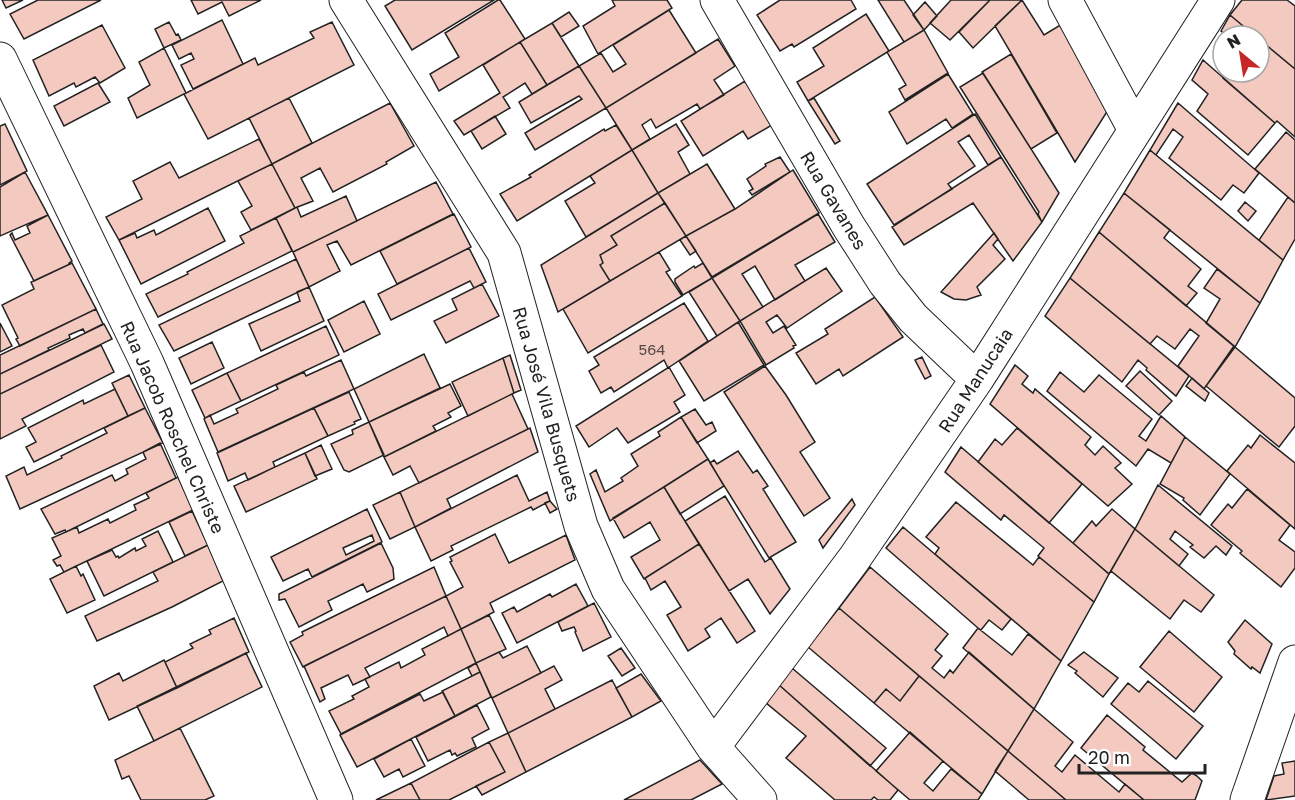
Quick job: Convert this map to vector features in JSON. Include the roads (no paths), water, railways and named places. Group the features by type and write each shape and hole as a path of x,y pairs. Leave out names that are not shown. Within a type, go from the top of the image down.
{"street":[{"name":"Rua José Vila Busquets","path":"346,0 504,253 581,526 608,589 713,747 760,800"},
{"name":"Rua Gavanes","path":"717,0 849,227 885,283 913,318 977,379"},
{"path":"1065,0 1135,130"},
{"name":"Rua Manucaia","path":"713,747 854,559 977,379 1218,0"},
{"name":"Rua Jacob Roschel Christe","path":"0,59 147,363 336,800"},
{"path":"1247,800 1295,662"}]}
